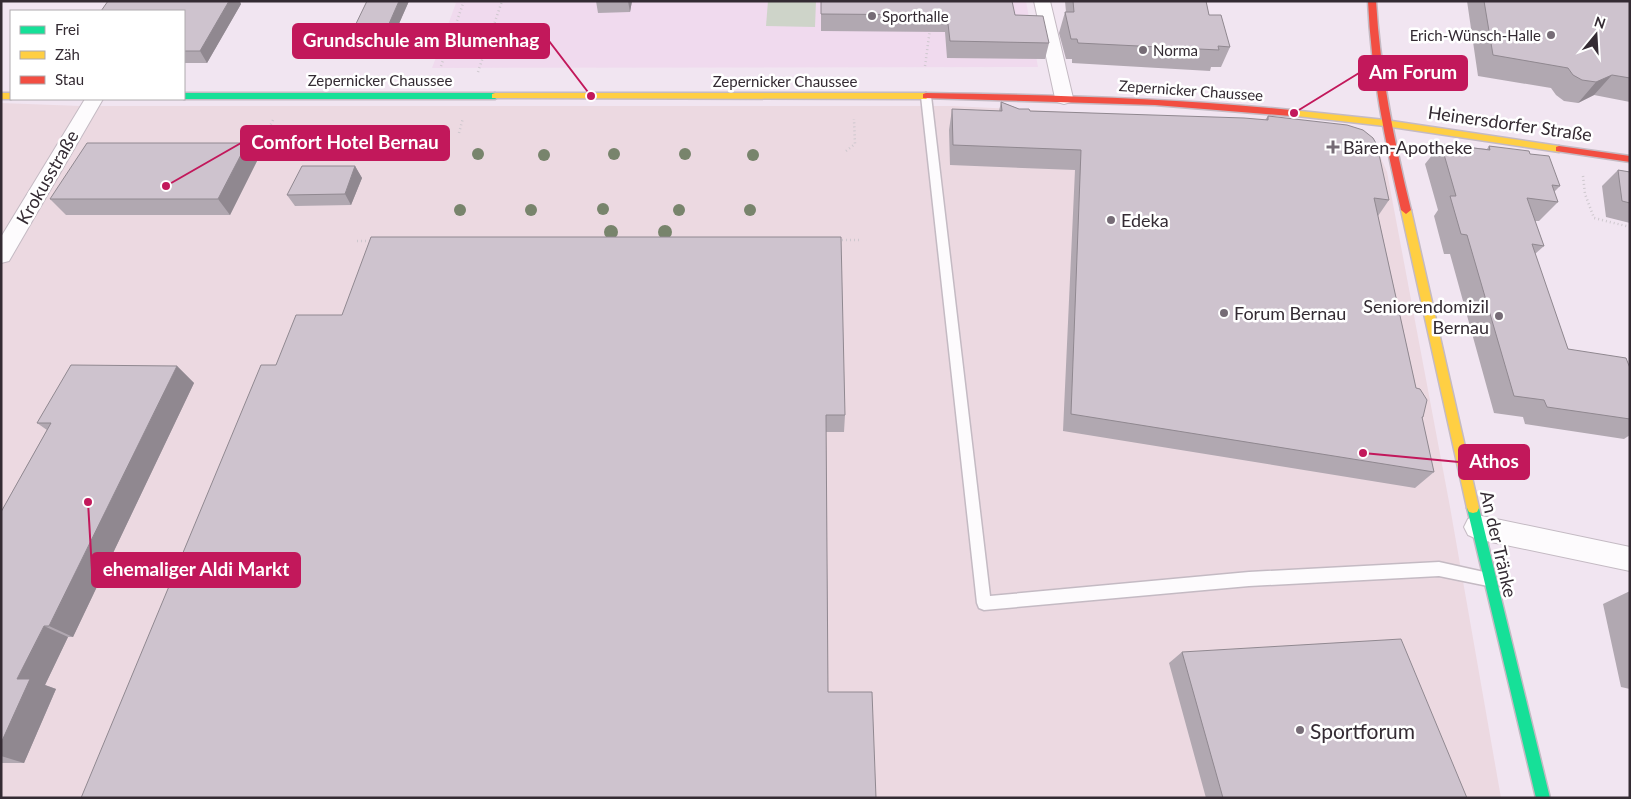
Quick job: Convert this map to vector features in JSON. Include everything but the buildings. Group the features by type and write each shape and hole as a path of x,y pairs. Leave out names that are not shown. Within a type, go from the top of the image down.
{"main road":[{"name":"An der Tränke","path":"1372,1 1374,40 1385,122 1489,579 1543,798"},
{"name":"Zepernicker Chaussee","path":"185,96 926,96 1064,98 1222,105 1385,122"},
{"name":"Heinersdorfer Straße","path":"1385,122 1630,160"}],"street":[{"path":"1042,1 1064,98"},
{"name":"Krokusstraße","path":"1,255 93,100"},
{"path":"1477,527 1630,559"}],"lane":[{"path":"926,96 984,604 1249,579 1439,569 1489,579"}],"path":[{"path":"441,66 464,1"},
{"path":"478,72 502,1"},
{"path":"925,66 931,21"},
{"path":"459,134 464,113"},
{"path":"846,151 855,144 854,113"},
{"path":"260,146 274,119"},
{"path":"1583,175 1585,194 1594,218 1630,227"},
{"path":"830,240 860,240"},
{"path":"357,241 377,241"}],"shaded area":[{"path":"450,1 1026,1 1038,67 432,68 456,3"},
{"path":"768,1 816,1 815,27 766,26"},
{"path":"1,103 80,106 953,106 1330,125 1376,147 1387,172 1450,507 1501,798 1,798"}],"traffic: fast":[{"path":"185,96 495,96"},
{"path":"1473,508 1543,798"}],"traffic: slow":[{"path":"1,96 10,96"},
{"path":"495,96 926,96"},
{"path":"1291,113 1385,123 1559,149"},
{"path":"1406,210 1473,508"}],"traffic: jam":[{"path":"1372,1 1379,81 1388,132 1406,210"},
{"path":"926,96 1155,102 1291,113"},
{"path":"1559,149 1630,159"}],"place":[{"name":"Sporthalle","path":"872,16"},
{"name":"Erich-Wünsch-Halle","path":"1551,35"},
{"name":"Norma","path":"1143,50"},
{"name":"Grundschule am Blumenhag","path":"591,96"},
{"name":"Am Forum","path":"1294,113"},
{"name":"Bären-Apotheke","path":"1333,147"},
{"name":"Comfort Hotel Bernau","path":"166,186"},
{"name":"Edeka","path":"1111,220"},
{"name":"Forum Bernau","path":"1224,313"},
{"name":"Seniorendomizil Bernau","path":"1499,316"},
{"name":"Athos","path":"1363,453"},
{"name":"ehemaliger Aldi Markt","path":"88,502"},
{"name":"Sportforum","path":"1300,730"}]}
